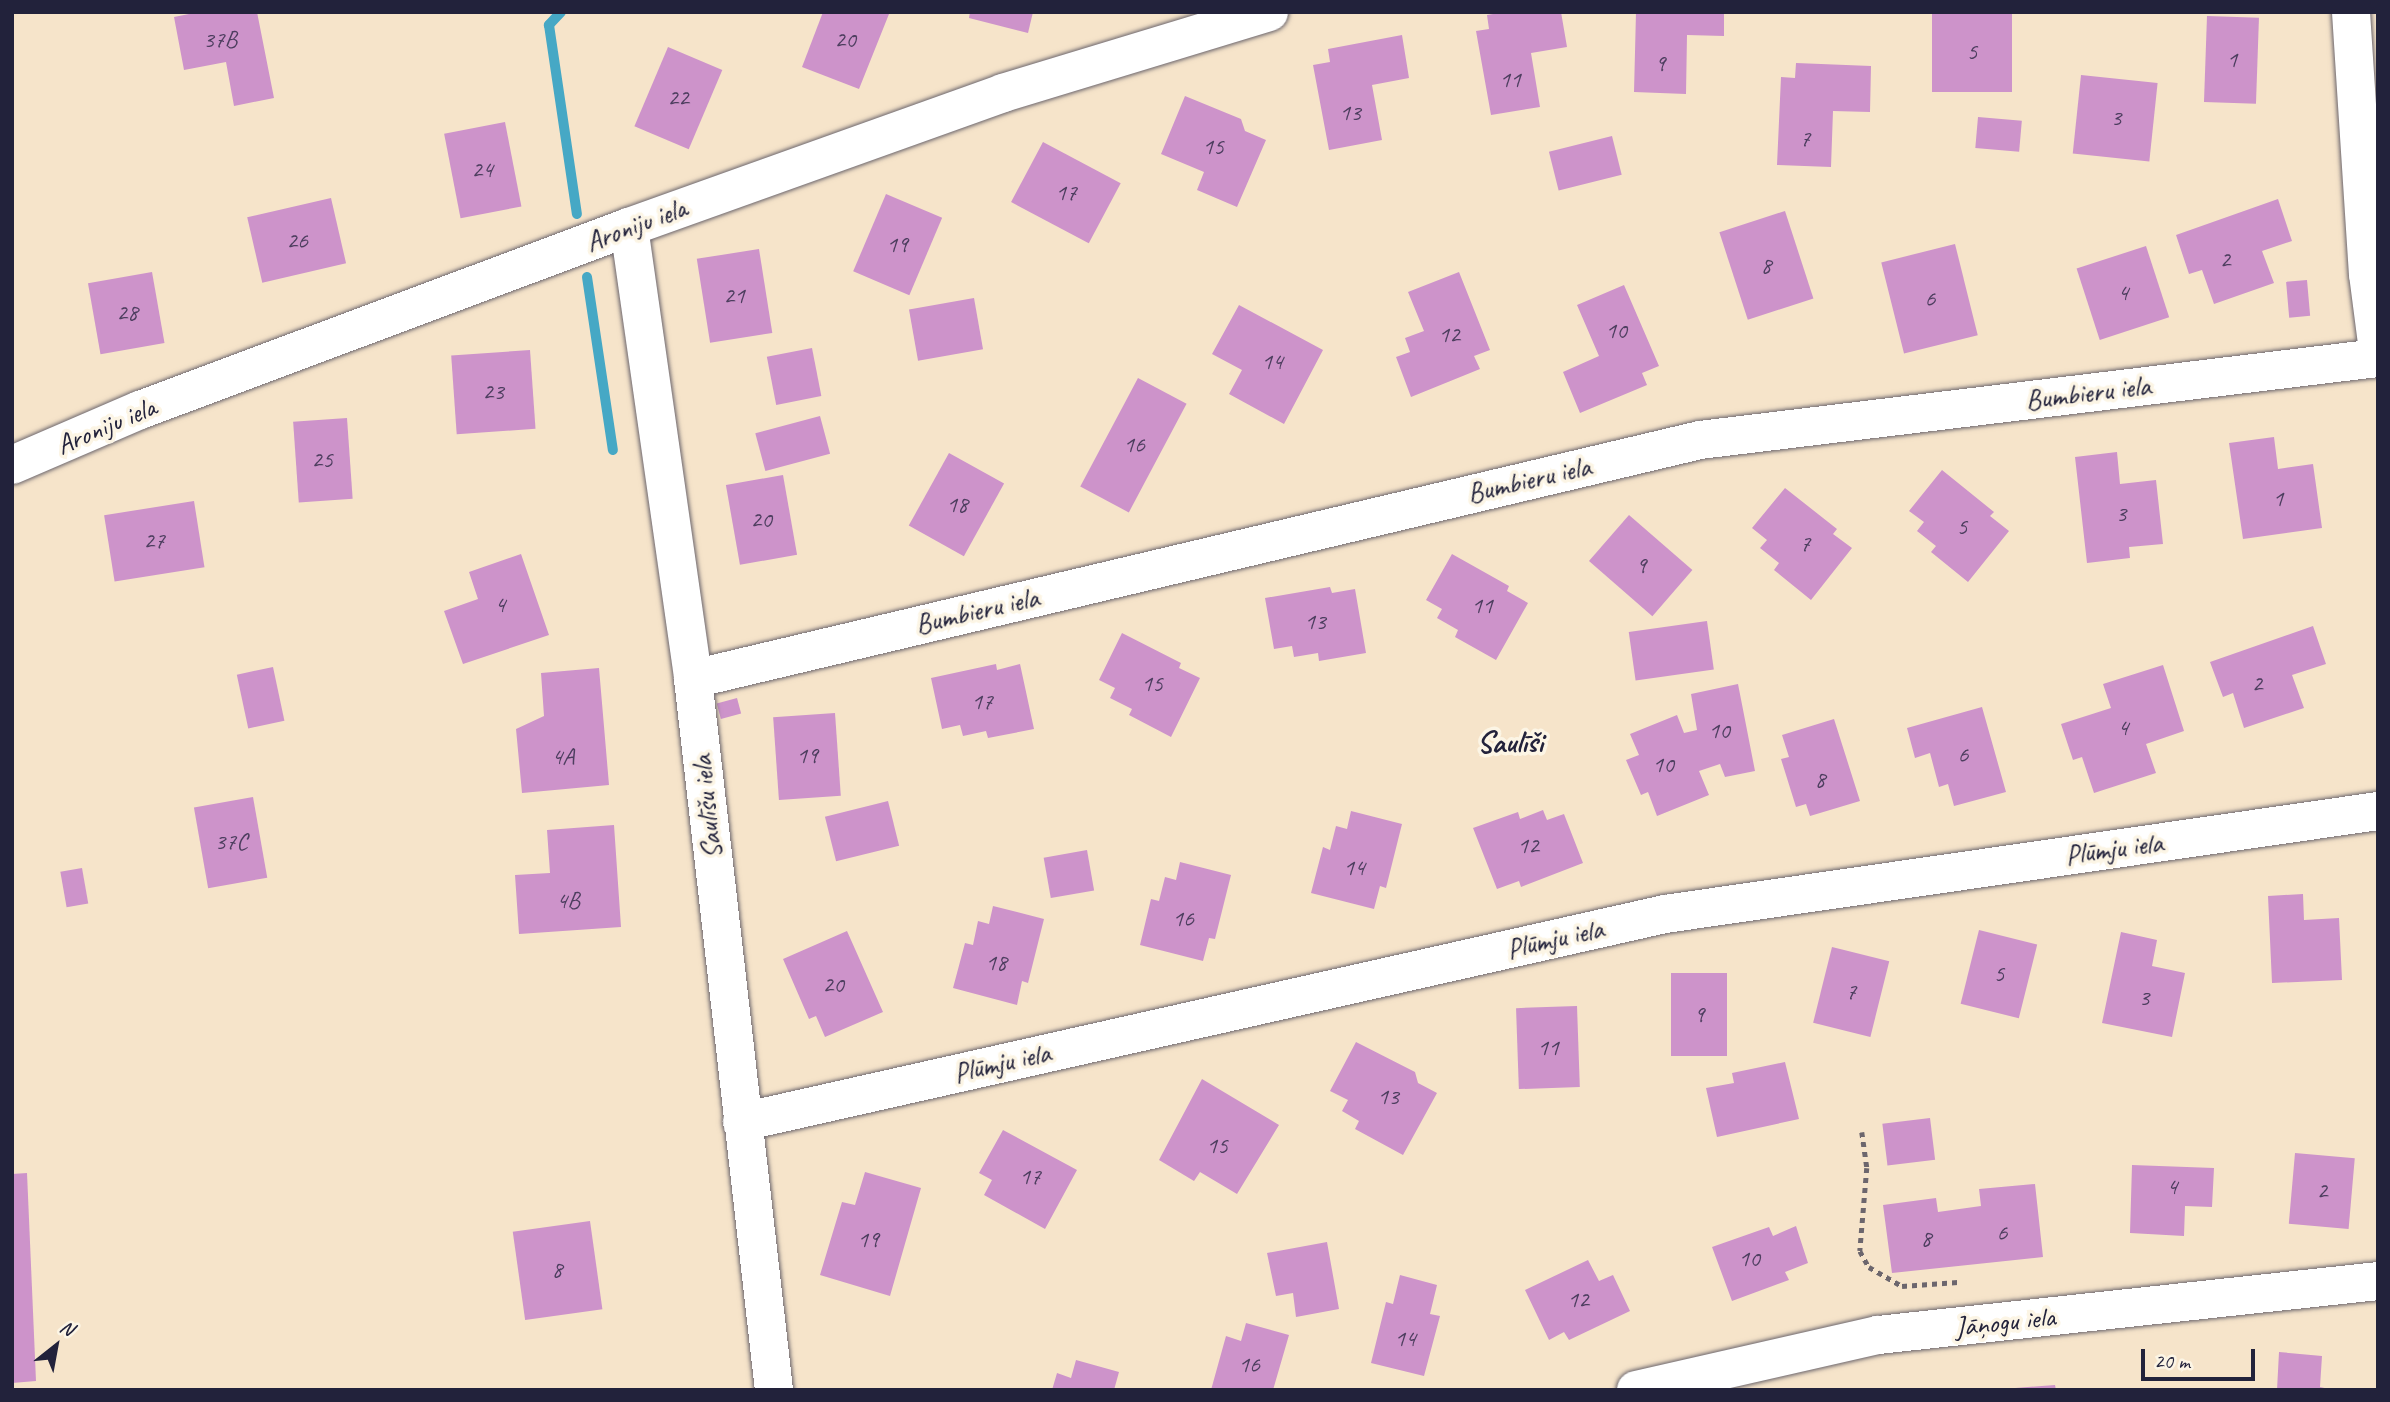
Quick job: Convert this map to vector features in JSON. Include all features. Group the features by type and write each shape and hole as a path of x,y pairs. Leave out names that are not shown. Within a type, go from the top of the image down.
{"street":[{"name":"Aroniju iela","path":"12,465 140,410 629,227 1003,93 1269,12"},
{"path":"2351,12 2367,263 2378,351"},
{"name":"Saulīšu iela","path":"629,227 693,679 774,1390"},
{"name":"Bumbieru iela","path":"693,679 1700,440 2378,358"},
{"name":"Plūmju iela","path":"742,1122 1665,914 2378,811"},
{"name":"Jāņogu iela","path":"1636,1390 1878,1335 2378,1281"}],"path":[{"path":"1862,1132 1867,1168 1860,1251 1869,1267 1902,1286 1958,1282"}],"building":[{"path":"199,12 257,12 274,98 234,106 226,62 184,70 174,17"},
{"path":"823,12 889,14 859,89 802,67"},
{"path":"970,12 1033,12 1028,33 969,18"},
{"path":"1505,12 1561,12 1567,47 1531,53 1540,107 1491,115 1476,31 1489,29 1487,15"},
{"path":"1636,12 1724,12 1724,36 1687,35 1686,94 1634,92"},
{"path":"1932,12 2012,12 2012,92 1932,92"},
{"path":"2207,16 2259,18 2256,104 2204,102"},
{"path":"1402,35 1409,78 1372,85 1382,140 1329,150 1313,65 1330,62 1328,49"},
{"path":"668,47 722,70 689,149 634,126"},
{"path":"1796,63 1871,66 1870,112 1833,111 1831,167 1777,165 1781,77 1795,78"},
{"path":"2081,75 2158,83 2149,162 2073,154"},
{"path":"1185,96 1241,119 1245,131 1266,140 1237,207 1197,190 1204,172 1161,154"},
{"path":"1978,117 2022,121 2019,152 1975,148"},
{"path":"505,122 521,206 461,218 444,134"},
{"path":"1612,136 1622,175 1559,191 1549,152"},
{"path":"1043,142 1121,183 1089,243 1011,202"},
{"path":"886,194 942,218 909,295 853,271"},
{"path":"331,198 346,263 262,283 247,217"},
{"path":"2278,199 2292,241 2262,251 2274,283 2214,304 2202,270 2189,274 2176,235"},
{"path":"1785,211 1813,298 1748,320 1719,232"},
{"path":"1955,244 1978,335 1904,354 1881,262"},
{"path":"2146,246 2169,317 2100,340 2077,269"},
{"path":"759,249 772,333 710,343 697,259"},
{"path":"152,272 165,343 100,354 88,283"},
{"path":"1459,272 1490,350 1474,356 1480,369 1411,397 1396,357 1410,352 1405,338 1424,331 1408,292"},
{"path":"2307,280 2310,316 2289,318 2286,282"},
{"path":"1624,285 1659,366 1642,373 1647,385 1580,413 1563,372 1599,356 1577,305"},
{"path":"974,298 983,349 918,361 909,309"},
{"path":"1239,305 1323,350 1284,424 1229,394 1242,370 1212,354"},
{"path":"812,348 821,396 776,405 767,357"},
{"path":"530,350 536,429 457,434 451,356"},
{"path":"1138,378 1187,404 1129,512 1080,487"},
{"path":"820,416 830,454 765,471 755,433"},
{"path":"347,418 353,499 299,503 293,422"},
{"path":"2274,437 2278,469 2313,464 2322,528 2243,539 2229,443"},
{"path":"2117,452 2120,484 2156,480 2163,544 2129,547 2130,558 2087,563 2075,457"},
{"path":"949,453 1004,484 964,556 909,526"},
{"path":"1942,470 1994,512 1990,516 2009,531 1968,582 1931,552 1936,546 1917,531 1924,522 1909,511"},
{"path":"783,475 797,555 740,565 726,485"},
{"path":"1785,488 1837,529 1833,534 1852,548 1811,600 1774,570 1779,563 1760,548 1767,540 1752,528"},
{"path":"194,501 204,567 115,581 104,515"},
{"path":"1629,515 1692,570 1652,616 1589,561"},
{"path":"521,554 549,635 463,664 444,611 478,599 469,572"},
{"path":"1452,554 1509,586 1507,591 1528,603 1496,660 1455,637 1458,630 1437,618 1442,609 1426,600"},
{"path":"1330,587 1332,593 1355,589 1366,653 1319,661 1318,653 1294,657 1292,646 1274,649 1265,598"},
{"path":"1707,621 1714,670 1636,681 1629,632"},
{"path":"2313,626 2326,664 2292,675 2304,708 2244,728 2233,693 2223,697 2210,662"},
{"path":"1122,633 1181,663 1179,668 1200,678 1171,737 1129,715 1132,709 1110,698 1115,688 1099,680"},
{"path":"996,664 997,670 1020,664 1034,729 988,738 986,731 963,736 960,725 942,729 931,678"},
{"path":"2163,665 2184,731 2146,744 2156,773 2094,793 2082,757 2073,760 2061,724 2111,708 2103,684"},
{"path":"273,667 284,721 248,728 237,675"},
{"path":"599,668 609,785 522,793 516,729 544,716 541,673"},
{"path":"1738,684 1755,771 1725,777 1720,764 1699,771 1709,795 1657,816 1648,792 1641,795 1626,760 1639,755 1630,734 1677,715 1684,733 1697,730 1691,694"},
{"path":"737,698 741,713 721,719 717,703"},
{"path":"1982,707 2006,792 1954,806 1948,784 1939,787 1930,753 1915,758 1907,728"},
{"path":"835,713 841,796 779,800 773,717"},
{"path":"1834,719 1860,801 1810,816 1806,804 1796,807 1781,759 1789,757 1782,735"},
{"path":"253,797 267,878 208,888 194,807"},
{"path":"888,801 899,846 836,861 825,817"},
{"path":"1543,810 1547,820 1564,814 1583,863 1521,887 1519,881 1497,889 1473,828 1518,812 1520,819"},
{"path":"1351,811 1402,824 1386,888 1380,886 1374,909 1311,893 1323,847 1330,850 1336,826 1347,829"},
{"path":"614,825 621,927 519,934 515,875 550,873 547,830"},
{"path":"1087,850 1094,890 1051,898 1044,858"},
{"path":"1180,862 1231,875 1215,939 1209,938 1203,961 1140,945 1151,899 1159,901 1165,877 1176,880"},
{"path":"82,868 88,903 67,907 60,872"},
{"path":"2303,894 2304,920 2339,918 2342,980 2272,983 2268,896"},
{"path":"993,906 1044,919 1028,983 1022,981 1017,1005 953,988 965,943 973,945 978,921 989,924"},
{"path":"1979,930 2037,945 2019,1018 1961,1004"},
{"path":"847,931 883,1012 825,1037 816,1016 809,1019 783,959"},
{"path":"2121,932 2157,940 2152,966 2185,973 2172,1037 2102,1023"},
{"path":"1832,947 1889,961 1870,1037 1813,1023"},
{"path":"1671,973 1727,973 1727,1056 1671,1056"},
{"path":"1577,1006 1580,1087 1519,1089 1516,1008"},
{"path":"1356,1042 1415,1072 1418,1083 1437,1093 1403,1155 1355,1129 1359,1121 1342,1111 1348,1100 1330,1091"},
{"path":"1785,1062 1799,1119 1717,1137 1706,1088 1734,1083 1732,1073"},
{"path":"1202,1079 1279,1125 1237,1194 1200,1172 1194,1181 1159,1160"},
{"path":"1930,1118 1935,1160 1887,1166 1882,1124"},
{"path":"1003,1130 1077,1170 1045,1229 984,1195 992,1180 979,1173"},
{"path":"2295,1153 2355,1158 2349,1229 2289,1224"},
{"path":"2132,1165 2214,1168 2212,1207 2185,1206 2184,1236 2130,1233"},
{"path":"865,1172 921,1188 890,1296 820,1275 842,1202 855,1205"},
{"path":"27,1173 36,1381 12,1383 12,1174"},
{"path":"2035,1184 2043,1257 1892,1273 1883,1205 1936,1198 1938,1212 1981,1206 1979,1189"},
{"path":"590,1221 602,1309 525,1320 513,1232"},
{"path":"1796,1226 1808,1263 1785,1272 1789,1280 1732,1301 1712,1247 1769,1227 1773,1236"},
{"path":"1327,1242 1339,1309 1296,1317 1293,1293 1276,1296 1267,1253"},
{"path":"1588,1260 1599,1281 1613,1275 1630,1311 1569,1340 1564,1332 1549,1340 1525,1290"},
{"path":"1400,1275 1437,1285 1430,1314 1440,1316 1424,1376 1371,1363 1386,1302 1393,1304"},
{"path":"1246,1323 1289,1335 1273,1390 1211,1390 1226,1336 1241,1341"},
{"path":"2279,1352 2322,1356 2320,1387 2334,1390 2277,1390"},
{"path":"1076,1360 1119,1372 1114,1390 1052,1390 1057,1373 1071,1378"},
{"path":"2055,1385 2056,1390 2015,1388"}],"waterway":[{"path":"561,12 549,25 577,214"},
{"path":"587,277 613,450"}],"district":[{"name":"Saulīši","path":"1510,742"}]}
